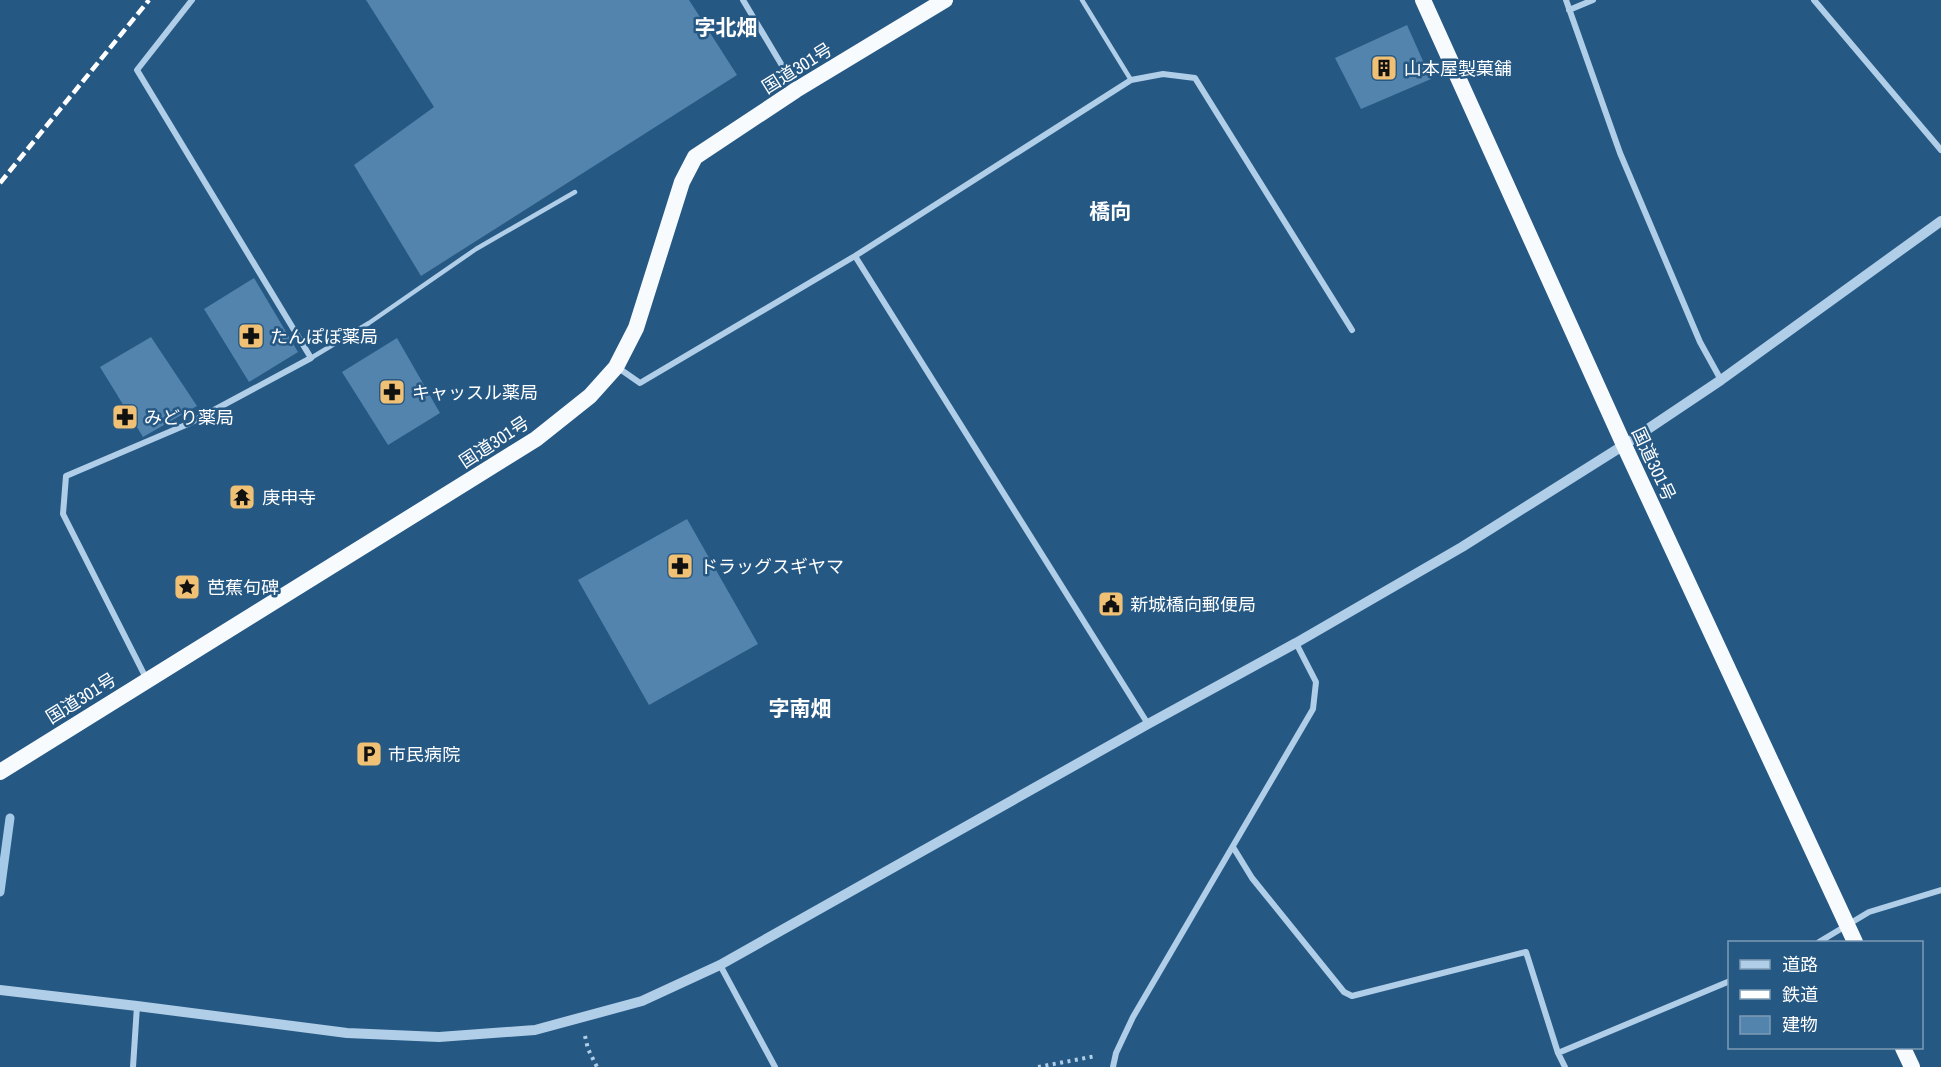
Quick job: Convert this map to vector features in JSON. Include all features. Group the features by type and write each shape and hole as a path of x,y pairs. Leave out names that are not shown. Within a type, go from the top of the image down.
{"highway":[{"name":"国道301号","path":"0,772 536,439 590,396 616,367 636,328 682,182 695,157 796,90 945,0"},
{"name":"国道301号","path":"1423,0 1623,445 1855,941"},
{"path":"1904,1049 1912,1067"}],"street":[{"path":"147,680 63,514 66,476 188,424 311,358 137,70 192,0"},
{"path":"743,0 796,90"},
{"path":"1566,0 1620,153 1701,342 1721,380"},
{"path":"1569,10 1593,0"},
{"path":"1814,0 1941,150"},
{"path":"616,367 640,383 855,256 1131,80 1163,74 1195,78 1352,330"},
{"path":"0,990 347,1033 439,1037 535,1030 642,1001 720,965 1296,643 1462,547 1721,380 1941,221"},
{"path":"855,256 1148,724"},
{"path":"1113,1067 1116,1053 1133,1017 1313,709 1316,682 1296,643"},
{"path":"1233,847 1252,878 1344,992 1352,996 1526,952 1558,1053 1565,1067"},
{"path":"1821,941 1869,912 1941,890"},
{"path":"720,965 775,1067"},
{"path":"1558,1053 1728,982"},
{"path":"133,1067 137,1006"}],"lane":[{"path":"1082,0 1131,80"},
{"path":"311,358 369,323 476,249 575,192"}],"path":[{"path":"580,1017 588,1049 597,1067"},
{"path":"1038,1067 1116,1053"}],"building":[{"path":"366,0 689,0 737,75 421,276 354,165 434,107"},
{"name":"山本屋製菓舗","path":"1407,25 1431,79 1361,109 1335,58"},
{"path":"254,278 298,352 249,382 204,309"},
{"path":"151,337 197,406 143,437 100,367"},
{"path":"397,338 440,413 388,445 342,372"},
{"path":"687,519 758,644 649,705 578,580"}],"waterway":[{"path":"0,892 10,818"}],"railway":[{"path":"0,183 149,0"}],"place":[{"name":"山本屋製菓舗","path":"1384,68"},
{"name":"たんぽぽ薬局","path":"251,336"},
{"name":"キャッスル薬局","path":"392,392"},
{"name":"みどり薬局","path":"125,417"},
{"name":"庚申寺","path":"242,497"},
{"name":"ドラッグスギヤマ","path":"680,566"},
{"name":"芭蕉句碑","path":"187,587"},
{"name":"新城橋向郵便局","path":"1111,604"},
{"name":"市民病院","path":"369,754"}],"district":[{"name":"字北畑","path":"726,27"},
{"name":"橋向","path":"1110,211"},
{"name":"字南畑","path":"800,708"}]}
